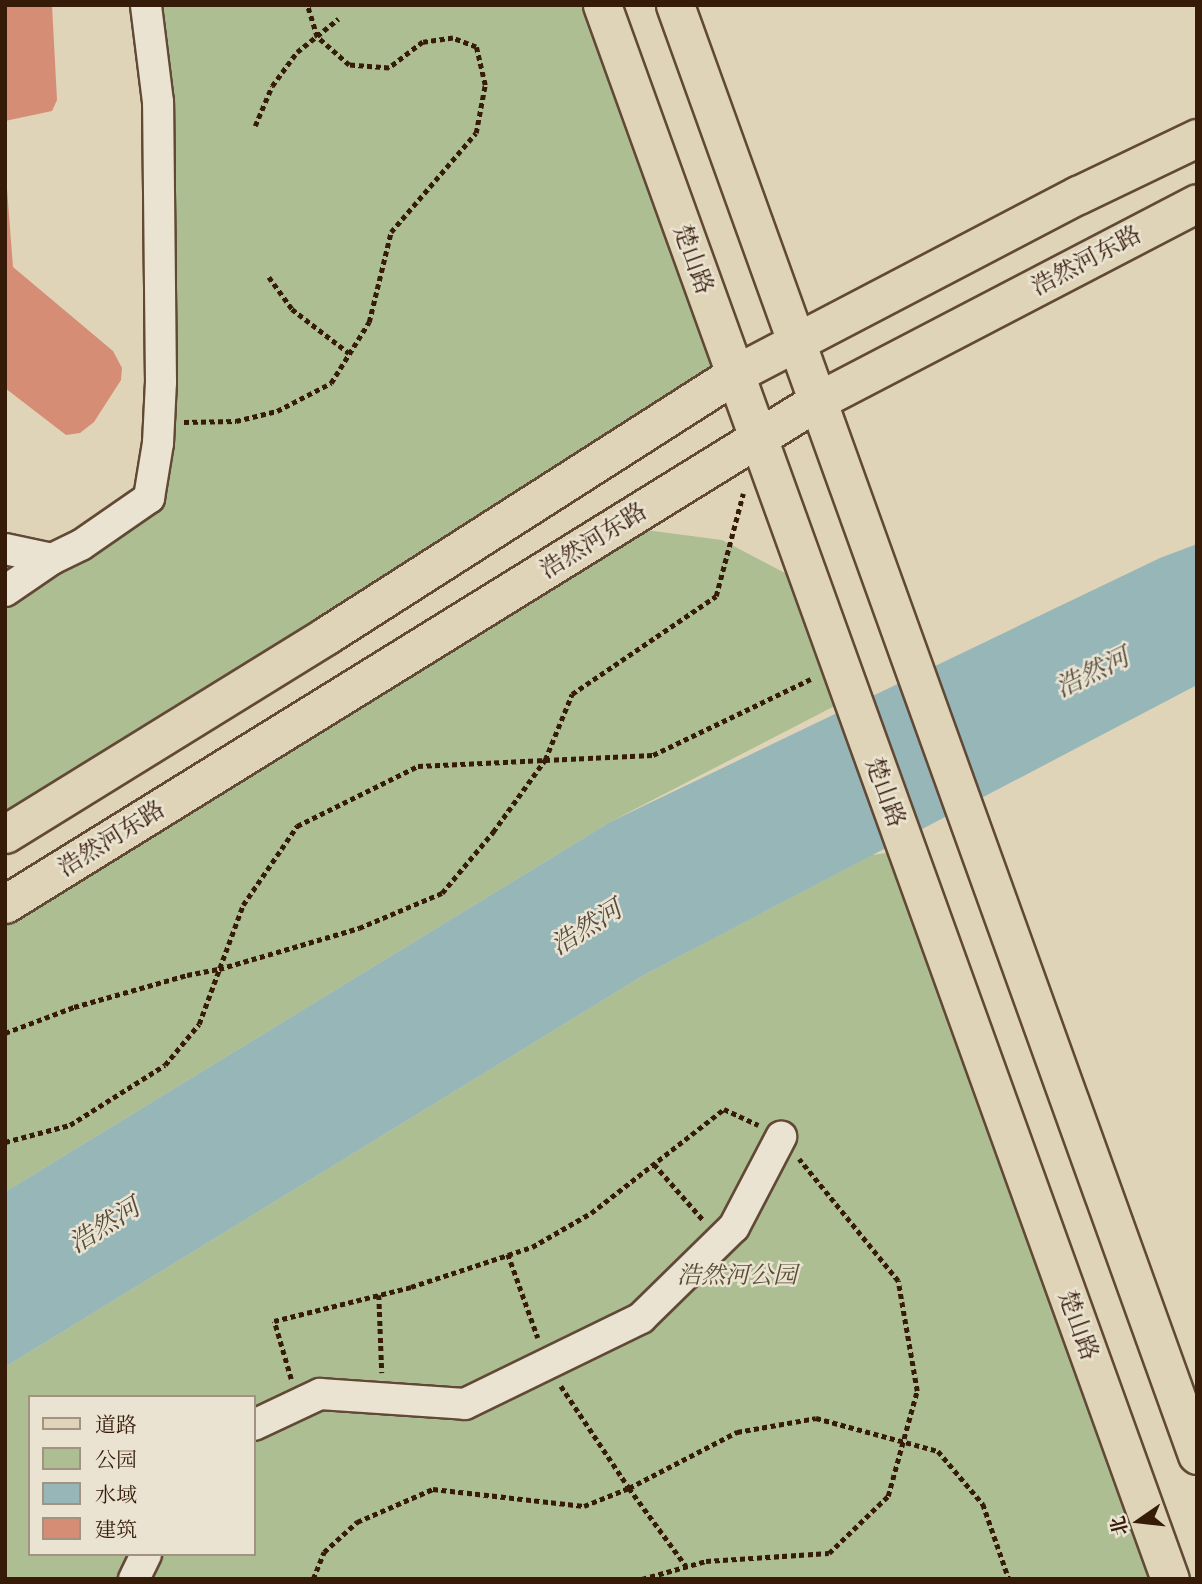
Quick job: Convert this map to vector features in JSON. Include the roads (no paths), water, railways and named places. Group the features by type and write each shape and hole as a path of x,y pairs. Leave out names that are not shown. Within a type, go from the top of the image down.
{"main road":[{"name":"楚山路","path":"602,5 1168,1576"},
{"path":"676,5 1197,1455"},
{"path":"5,834 327,635 736,374 1078,195 1197,138"},
{"name":"浩然河东路","path":"5,904 819,400 1197,203"}],"street":[{"path":"5,592 52,559 81,545 149,498 159,423 158,102 146,5"},
{"path":"5,550 52,559"},
{"path":"256,1424 320,1394 465,1404 641,1318 734,1227 781,1137"},
{"path":"134,1579 145,1556"}],"water":[{"name":"浩然河","path":"1197,544 1197,685 644,975 5,1367 5,1192 610,822 1160,558"}],"park label":[{"name":"浩然河公园","path":"737,1275"}]}
